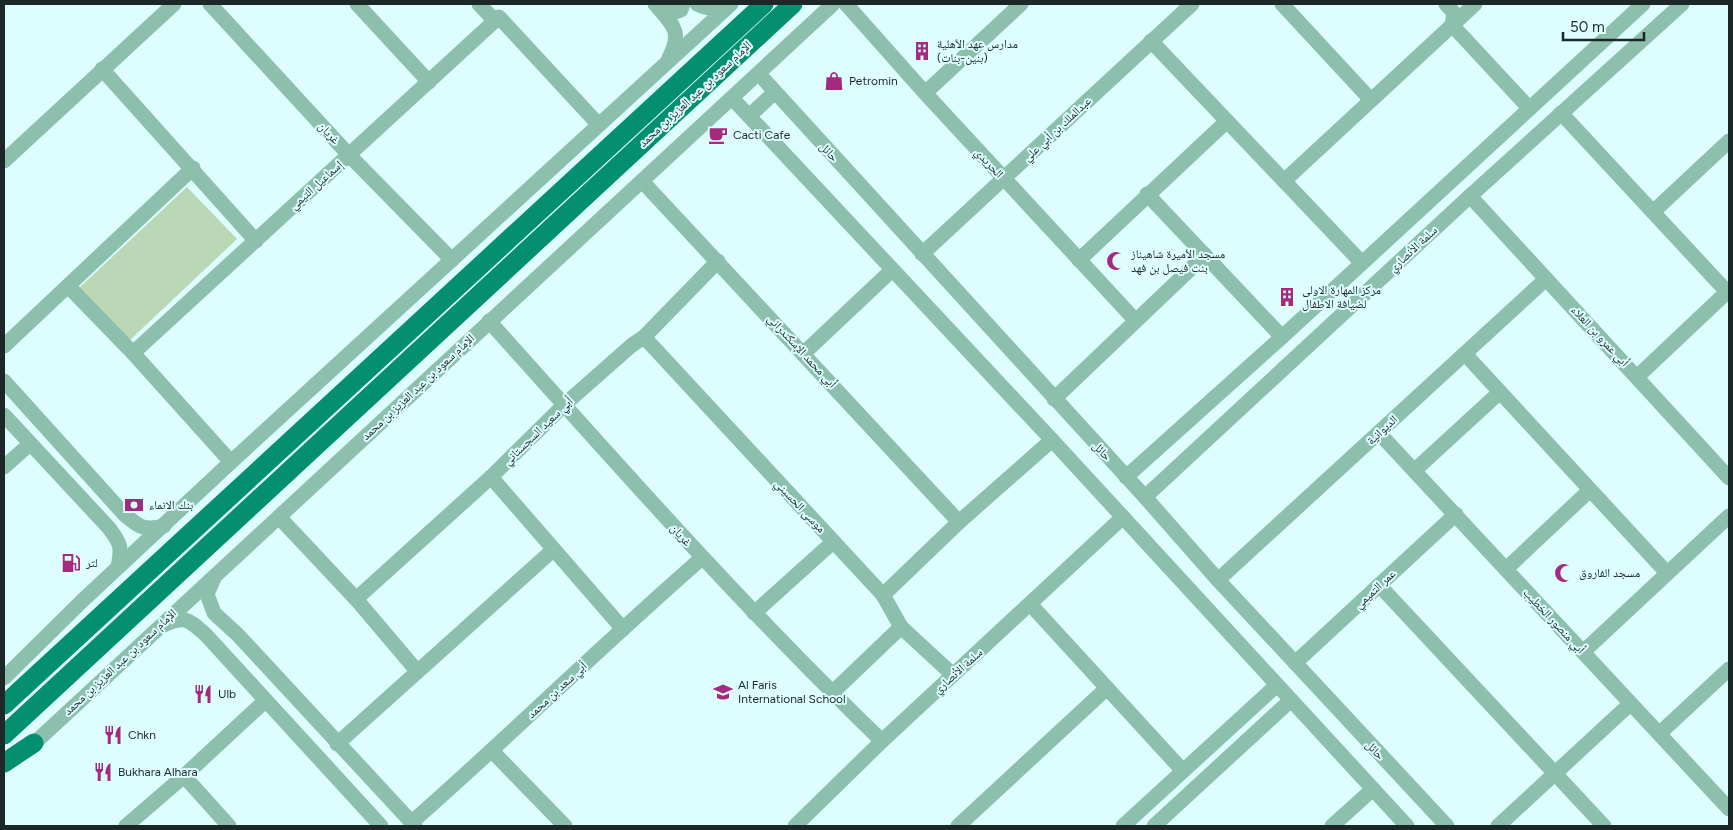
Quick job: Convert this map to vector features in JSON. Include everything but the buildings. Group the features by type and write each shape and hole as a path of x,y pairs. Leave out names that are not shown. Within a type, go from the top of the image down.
{"main road":[{"name":"الإمام سعود بن عبد العزيز بن محمد","path":"4,705 764,4"},
{"name":"الإمام سعود بن عبد العزيز بن محمد","path":"4,735 793,4"},
{"path":"4,763 34,743"}],"street":[{"path":"4,161 174,4"},
{"name":"غريان","path":"210,4 349,155 452,260"},
{"path":"357,4 429,82"},
{"path":"479,4 497,19 598,124"},
{"path":"657,6 667,12 676,12 681,10 683,4"},
{"path":"697,4 704,7 719,8 726,4"},
{"path":"4,678 231,462 731,4"},
{"name":"الإمام سعود بن عبد العزيز بن محمد","path":"4,772 154,630 279,517 833,4"},
{"name":"الحريدي","path":"846,4 925,94 1135,320"},
{"path":"925,94 1021,4"},
{"name":"عبدالملك بن أبي علي","path":"922,254 1192,4"},
{"path":"1282,4 1371,100"},
{"path":"1446,4 1454,13 1452,25"},
{"path":"1284,181 1475,4"},
{"name":"سلمة الأنصاري","path":"1126,477 1282,337 1643,4"},
{"name":"سلمة الأنصاري","path":"1145,497 1470,196 1682,4"},
{"path":"657,6 676,32 676,44 666,63"},
{"name":"إسماعيل التيمي","path":"133,353 497,19"},
{"path":"1452,25 1529,108"},
{"path":"1151,41 1362,263"},
{"path":"102,69 256,240"},
{"name":"حائل","path":"759,74 774,93 1145,497 1218,580 1447,826"},
{"path":"749,116 774,93"},
{"path":"732,98 1052,440 1407,826"},
{"path":"1561,113 1728,293 1638,376"},
{"path":"1078,260 1227,121"},
{"path":"1653,212 1729,141"},
{"path":"4,346 69,287 193,168"},
{"name":"أبي محمد الإسكندراني","path":"642,181 960,522"},
{"path":"1148,194 1282,337"},
{"name":"أبي عمرو بن العلاء","path":"1470,196 1638,376 1729,478"},
{"path":"1054,398 1205,255"},
{"name":"أبي سعيد السجستاني","path":"356,599 491,477 564,405 632,345 644,337 718,261"},
{"path":"804,353 892,270"},
{"name":"الديوانية","path":"1218,580 1546,279"},
{"path":"69,287 133,353 231,462"},
{"name":"غريان","path":"489,321 702,558 832,693 882,741"},
{"name":"موسى الحسيني","path":"644,337 883,596 901,627 953,675"},
{"path":"1464,354 1667,573"},
{"path":"4,381 124,514 149,530 164,526"},
{"path":"1415,470 1500,392"},
{"path":"4,415 120,542 121,551 118,568"},
{"name":"أبي منصور الخطيب","path":"1379,433 1729,809"},
{"path":"883,596 960,522 1052,440"},
{"path":"4,467 30,444"},
{"path":"491,477 623,629"},
{"path":"1506,569 1590,490"},
{"path":"109,528 114,530 121,525 124,514"},
{"name":"عمر التميمي","path":"1295,664 1456,514"},
{"path":"1583,652 1729,516"},
{"path":"279,517 356,599 416,671"},
{"name":"سلمة الأنصاري","path":"795,826 882,741 1123,518"},
{"path":"754,613 833,542"},
{"path":"338,744 416,671 553,550"},
{"name":"أبي سعد بن محمد","path":"413,824 702,558"},
{"path":"217,572 207,594 214,614 238,635 413,824"},
{"path":"1379,585 1604,826"},
{"path":"1032,604 1183,771"},
{"path":"154,630 179,618 190,621 206,635 381,826"},
{"path":"832,693 901,627"},
{"path":"1660,733 1729,669"},
{"path":"1123,826 1278,685"},
{"path":"958,826 1107,688"},
{"path":"1154,826 1291,700"},
{"path":"126,826 184,776 265,701"},
{"path":"1498,826 1630,704"},
{"path":"492,751 565,826"},
{"path":"184,776 229,826"},
{"path":"1332,826 1373,789"}],"green space":[{"path":"187,187 237,239 129,341 79,288"}],"place":[{"name":"مدارس عهد الأهلية (بنين-بنات)","path":"922,51"},
{"name":"Petromin","path":"834,81"},
{"name":"Cacti Cafe","path":"718,135"},
{"name":"مسجد الأميرة شاهيناز بنت فيصل بن فهد","path":"1116,261"},
{"name":"مركز المهارة الاولى لضيافة الاطفال","path":"1287,297"},
{"name":"بنك الانماء","path":"134,505"},
{"name":"لتر","path":"71,563"},
{"name":"مسجد الفاروق","path":"1564,573"},
{"name":"Al Faris International School","path":"723,692"},
{"name":"Ulb","path":"203,694"},
{"name":"Chkn","path":"113,735"},
{"name":"Bukhara Alhara","path":"103,772"}]}
